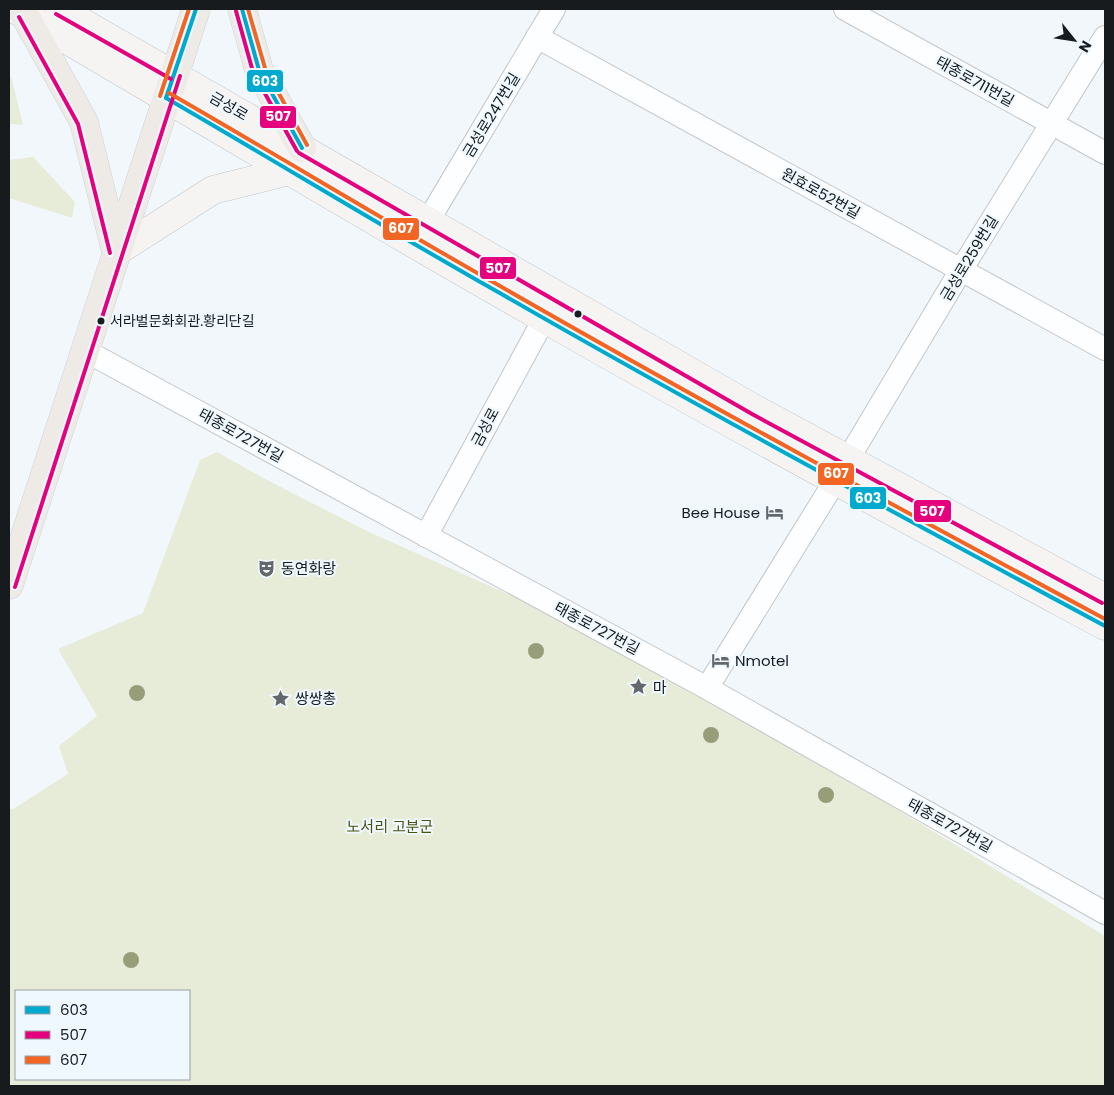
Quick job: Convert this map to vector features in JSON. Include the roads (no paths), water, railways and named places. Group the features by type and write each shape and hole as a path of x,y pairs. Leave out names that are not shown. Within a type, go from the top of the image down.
{"main road":[{"path":"9,585 196,9"},
{"path":"242,9 259,70 302,148"},
{"path":"19,12 84,122 116,252"}],"street":[{"name":"금성로","path":"59,9 289,172 544,319 842,470 1105,598"},
{"name":"금성로247번길","path":"428,221 554,9"},
{"name":"태종로711번길","path":"845,9 1105,153"},
{"name":"금성로","path":"19,12 302,148 755,409 842,470 1105,626"},
{"name":"금성로259번길","path":"842,470 961,270 1105,36"},
{"name":"원효로52번길","path":"537,38 1105,349"},
{"path":"116,252 213,190 289,172"},
{"name":"금성로","path":"426,536 544,319"},
{"name":"태종로727번길","path":"84,350 426,536 521,592 707,688 1105,913"},
{"path":"707,688 842,470"}],"place":[{"name":"서라벌문화회관.황리단길","path":"101,321"},
{"name":"Bee House","path":"774,512"},
{"name":"동연화랑","path":"267,568"},
{"name":"Nmotel","path":"721,660"},
{"name":"마","path":"639,687"},
{"name":"쌍쌍총","path":"281,698"}],"park label":[{"name":"노서리 고분군","path":"390,826"}]}
